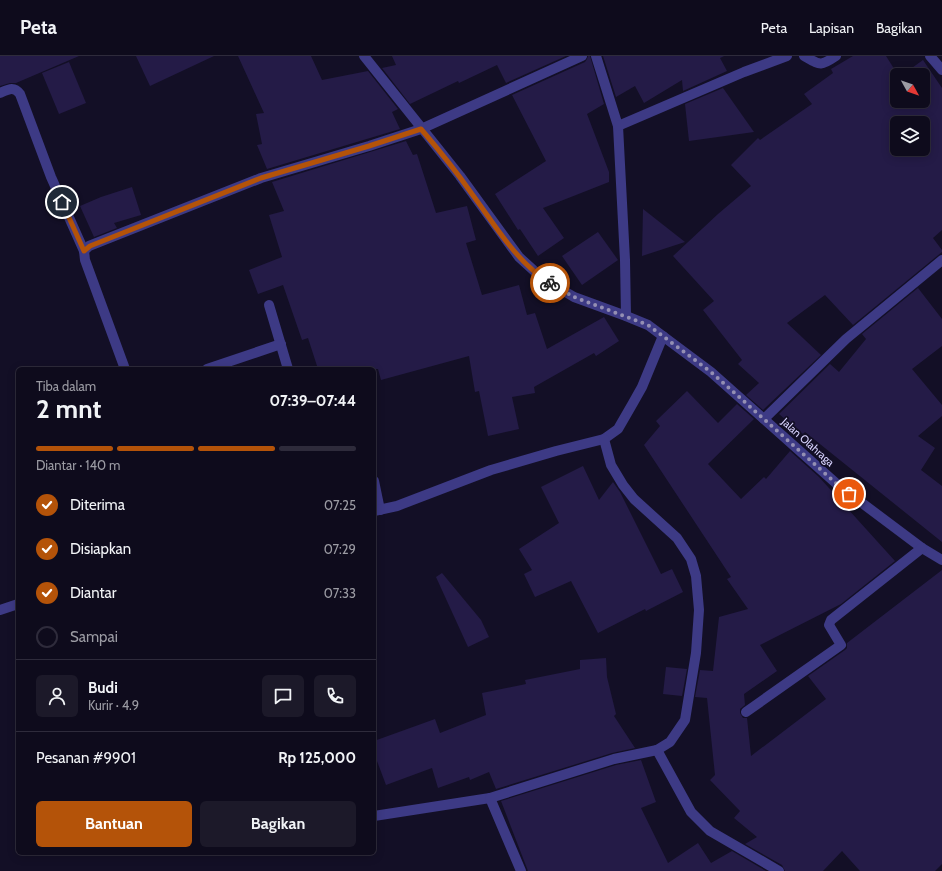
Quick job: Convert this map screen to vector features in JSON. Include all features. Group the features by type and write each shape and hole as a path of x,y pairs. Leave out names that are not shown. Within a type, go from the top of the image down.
{"street":[{"name":"Jalan Olahraga","path":"364,56 460,176 519,257 542,278 574,297 648,325 711,372 838,485 922,548 942,560"},
{"path":"84,251 90,246 261,178 421,129 582,56"},
{"path":"596,56 618,126 625,260 626,316"},
{"path":"618,126 744,72 787,56"},
{"path":"804,56 817,64 825,64 836,56"},
{"path":"930,56 942,70"},
{"path":"0,93 11,88 17,90 20,94 51,177 84,251 85,260 124,367"},
{"path":"764,419 846,339 942,260"},
{"path":"269,305 287,367"},
{"path":"377,510 397,506 491,470 604,439 618,429 633,403 642,387 663,336"},
{"path":"213,367 281,344"},
{"path":"376,816 490,798 614,759 657,750 670,742 685,720 696,653 699,610 696,576 691,559 677,538 634,499 623,485 612,465 604,439"},
{"path":"746,712 841,645 829,625 831,620 922,548"},
{"path":"0,610 16,605"},
{"path":"657,750 691,812 710,831 779,871"},
{"path":"490,798 521,871"}],"building":[{"path":"0,56 79,56 16,83 0,86"},
{"path":"136,56 214,56 150,86"},
{"path":"238,56 311,56 322,80 368,71 398,109 392,112 400,129 267,169 257,145 262,144 256,114 264,113"},
{"path":"392,56 566,56 506,83 497,65 459,83 458,81 410,104 382,68 396,65"},
{"path":"588,56 590,56 604,104 587,114 609,172 609,182 543,208 564,238 538,256 520,229 518,230 495,194 546,161 512,95 585,62"},
{"path":"603,56 724,56 720,58 727,71 683,91 682,80 644,103 635,86 616,97"},
{"path":"853,56 886,56 894,68 890,68 890,108 930,108 930,70 942,88 942,230 933,238 942,252 853,325 825,295 787,323 821,355 763,410 746,395 759,383 738,364 742,360 703,310 714,301 673,256 718,214 751,186 731,165 758,138 760,140 812,104 804,94 833,73 831,69"},
{"path":"923,60 928,68 912,68"},
{"path":"69,62 86,103 59,114 42,73"},
{"path":"723,88 754,132 689,141 685,104"},
{"path":"406,141 413,155 417,154 436,213 467,206 476,240 466,243 482,295 519,285 527,315 535,313 547,349 604,317 619,341 596,356 594,353 534,387 535,393 512,397 519,429 488,436 479,391 475,392 469,356 381,380 376,367 317,367 308,338 302,340 283,285 258,294 249,270 282,257 269,215 284,211 272,182"},
{"path":"132,187 141,215 114,223 117,228 94,237 80,206 101,197"},
{"path":"643,209 685,242 642,256"},
{"path":"598,232 618,260 582,285 562,256"},
{"path":"918,288 942,319 942,346 912,369 942,405 942,416 918,436 935,448 921,470 942,486 942,542 805,432 803,434 779,414 830,364 839,372 866,339 862,334"},
{"path":"687,391 718,423 737,404 754,419 708,464 741,499 764,477 766,479 790,451 819,477 895,561 841,604 760,645 777,671 744,694 745,705 740,709 740,713 743,718 747,718 751,756 826,699 808,676 845,650 847,648 847,643 942,570 942,864 935,871 860,871 842,851 823,871 785,871 782,865 745,844 757,837 734,818 740,811 710,780 715,775 707,698 695,697 700,670 713,671 719,617 748,609 727,579 731,577 644,445 660,426 656,421"},
{"path":"583,466 599,500 613,482 620,492 661,574 672,569 683,592 598,633 571,581 535,597 524,574 532,570 519,549 559,523 541,487"},
{"path":"442,573 481,620 489,637 468,647 436,577"},
{"path":"606,658 607,677 616,714 614,716 635,748 612,753 496,789 489,772 470,780 469,777 438,788 432,768 386,785 376,758 376,740 435,719 440,733 486,715 482,693 526,684 525,680 580,669 580,660"},
{"path":"666,667 687,669 682,696 663,694"},
{"path":"641,760 656,802 641,808 668,863 698,843 711,863 732,851 766,871 528,871 501,801 616,765"}],"way so far":[{"path":"550,283 574,297 648,325 711,372 849,494"}],"route":[{"path":"62,202 84,251 90,246 261,178 421,129 460,176 519,257 542,278 550,283"}]}
